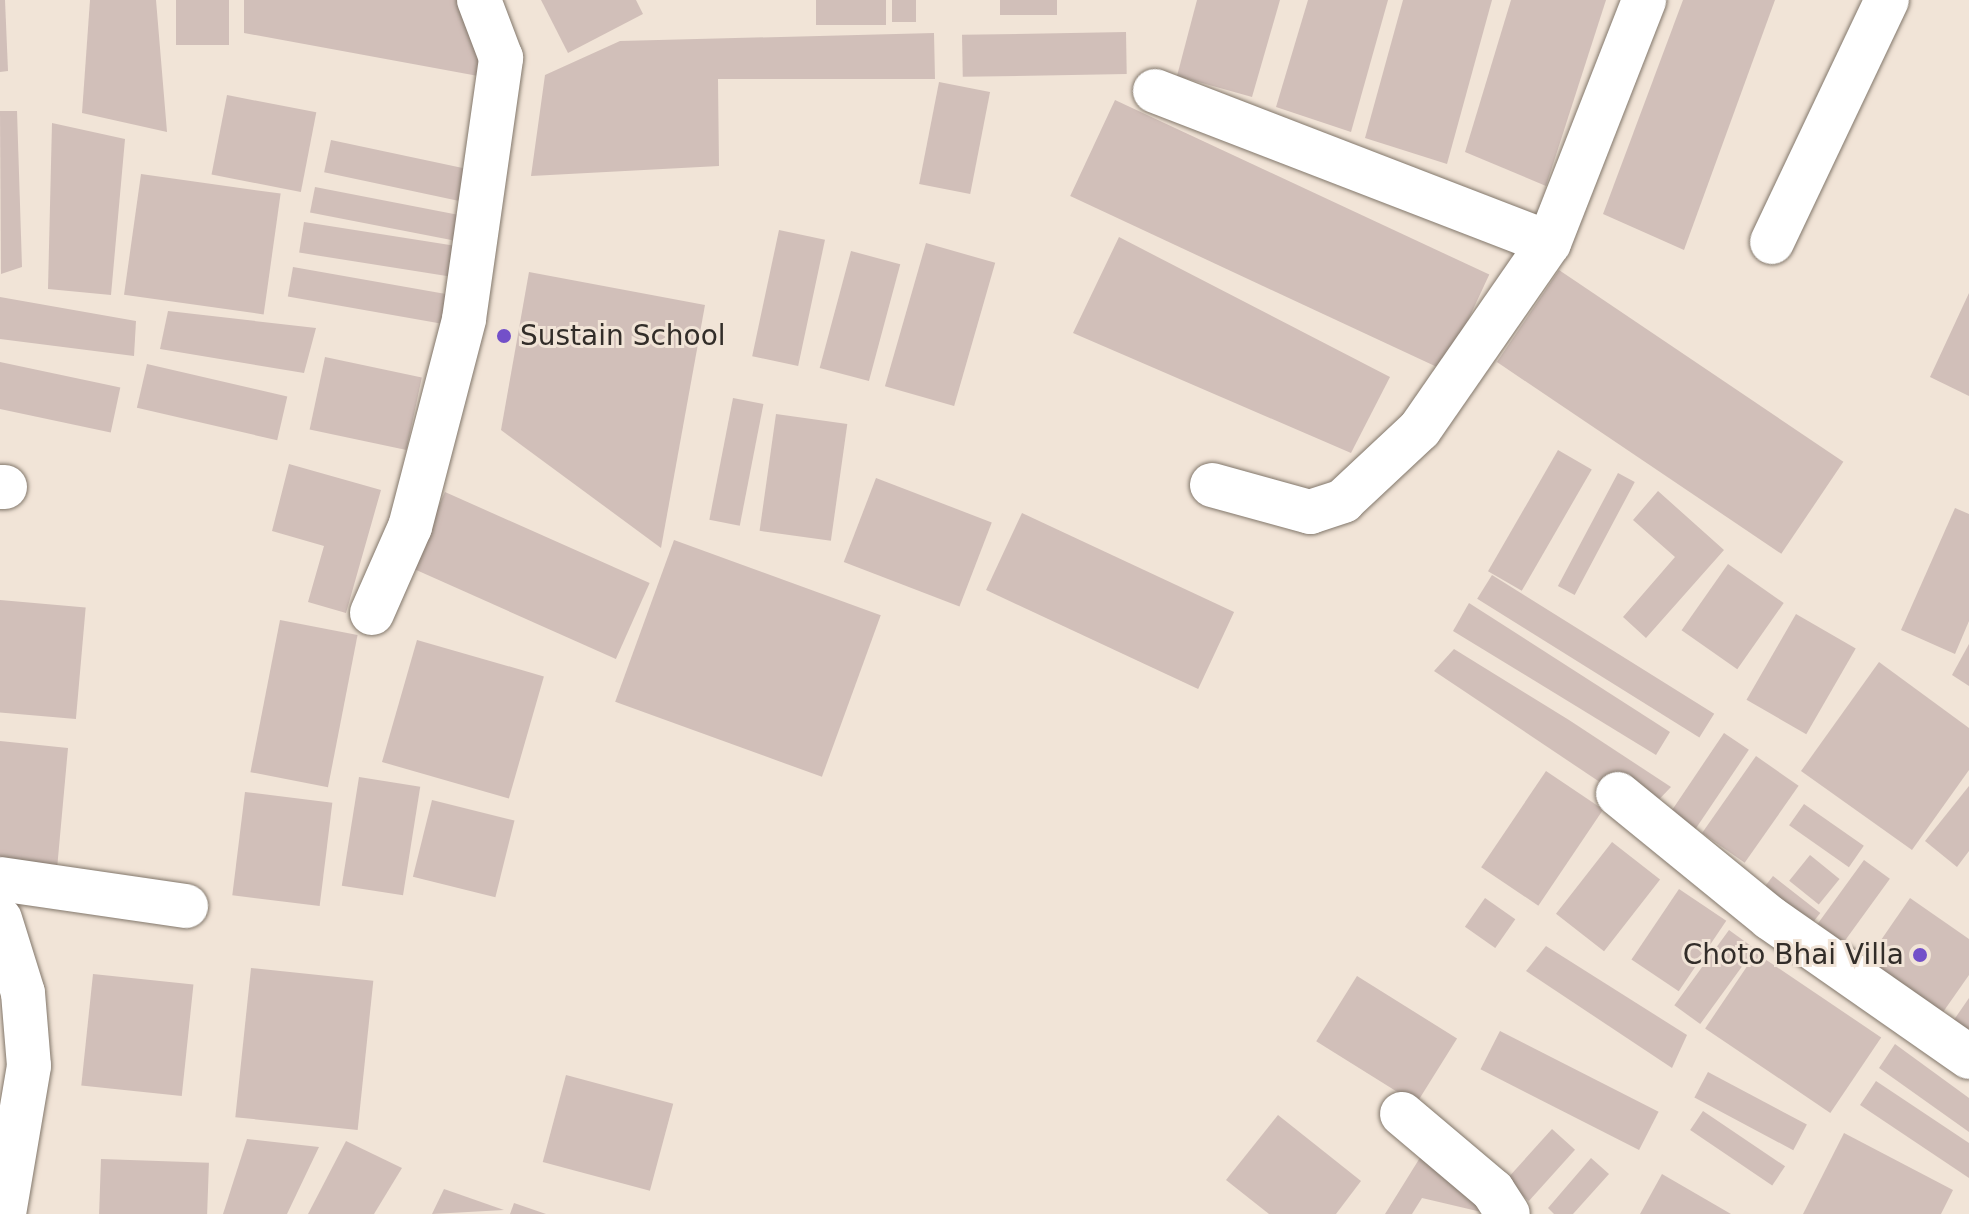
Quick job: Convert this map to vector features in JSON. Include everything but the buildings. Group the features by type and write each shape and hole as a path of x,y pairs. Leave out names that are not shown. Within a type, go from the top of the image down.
{"street":[{"path":"372,613 410,527 464,319 501,58 479,0"},
{"path":"1212,485 1310,512 1343,501 1457,385 1549,243 1644,0"},
{"path":"1772,242 1887,0"},
{"path":"1155,91 1549,243"},
{"path":"1618,794 1770,918 1969,1057"},
{"path":"0,879 186,906"},
{"path":"0,919 23,993 29,1066 4,1214"},
{"path":"1402,1114 1493,1191 1508,1214"}],"place":[{"name":"Sustain School","path":"504,336"},
{"name":"Choto Bhai Villa","path":"1920,955"}]}
